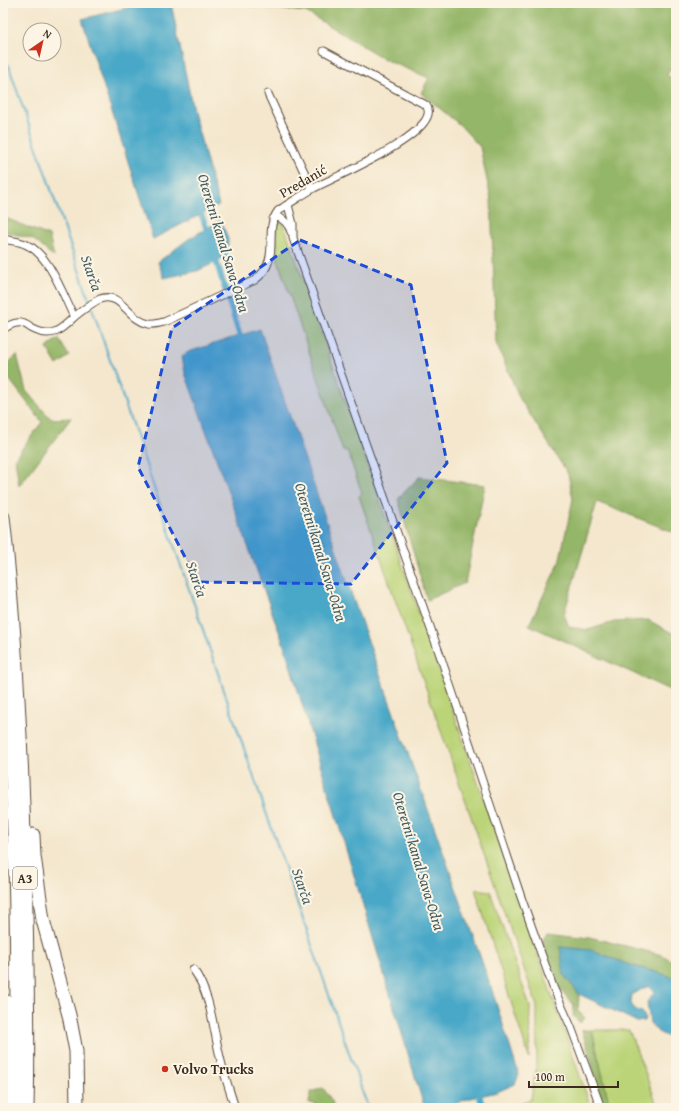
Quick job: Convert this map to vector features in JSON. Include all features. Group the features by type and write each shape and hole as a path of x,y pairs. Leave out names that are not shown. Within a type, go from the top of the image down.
{"highway":[{"name":"A3","path":"3,518 13,614 22,744 27,967 27,1108"},
{"name":"A3","path":"3,632 10,730 14,853 16,1108"},
{"path":"22,744 29,758 34,856 43,920 69,1015 76,1051 77,1108"},
{"path":"4,1108 10,964 8,882 14,853"}],"street":[{"name":"Predanić","path":"3,329 13,323 19,322 45,334 53,333 60,330 83,310 100,299 117,299 133,317 150,325 164,322 244,286 264,273 272,244 271,225 278,210 312,189 404,142 426,122 429,114 429,108 420,101 324,51"},
{"path":"268,94 312,189"},
{"path":"288,205 293,224 293,238"},
{"path":"273,219 280,218 289,225 440,655 521,897 553,987 571,1027 601,1108"},
{"path":"3,239 29,245 41,256 54,274 74,317"},
{"path":"193,969 199,978 206,998 220,1058 235,1108"}],"highlighted area":[{"path":"300,240 411,285 447,463 351,584 198,582 138,467 172,328"}],"green space":[{"path":"248,3 676,3 676,59 667,75 676,81 676,533 597,502 564,614 569,627 588,630 614,622 648,620 676,635 676,693 529,625 559,563 573,499 568,474 520,399 496,343 491,199 480,147 460,125 421,93 429,78 386,60 306,12 249,6"},
{"path":"3,217 49,236 54,257 33,239 3,231"},
{"path":"281,222 285,228 591,1108 506,1108 531,1099 537,1061 537,1006 359,496 362,493 347,450 343,451 278,261 276,224"},
{"path":"58,338 69,356 57,365 47,348"},
{"path":"17,355 26,391 51,419 71,418 19,486 15,458 42,422 3,371 3,368"},
{"path":"419,477 485,485 465,583 427,600 398,499"},
{"path":"475,889 490,891 530,1007 529,1058"},
{"path":"548,932 589,937 662,955 676,963 676,978 624,963 592,950 564,975 579,994 578,1011 585,1018 580,1023 573,1016 574,1005 558,987 542,943"},
{"path":"582,1030 592,1030 610,1108 604,1108"},
{"path":"592,1030 629,1030 655,1099 656,1108 610,1108"},
{"path":"323,1088 332,1101 334,1108 314,1108 317,1104 309,1103 311,1092"}],"water":[{"path":"146,3 171,3 194,115 219,205 153,239 82,19"},
{"path":"221,220 228,239 227,257 197,271 164,278 158,262 190,238"},
{"path":"260,329 355,604 491,987 519,1075 515,1084 497,1092 466,1099 448,1108 428,1108 423,1103 285,648 185,373 182,357 188,352"},
{"path":"560,947 592,950 624,963 676,978 676,1041 658,1032 650,1023 647,1002 654,993 649,986 632,994 631,1004 635,1009 642,1012 645,1017 644,1021 637,1022 579,994 564,975"}],"waterway":[{"name":"Starča","path":"3,60 9,66 368,1108"},
{"name":"Oteretni kanal Sava-Odra","path":"199,207 209,236"},
{"name":"Oteretni kanal Sava-Odra","path":"214,254 242,343"},
{"name":"Oteretni kanal Sava-Odra","path":"477,1088 483,1108"}],"place":[{"name":"Volvo Trucks","path":"165,1069"}]}
